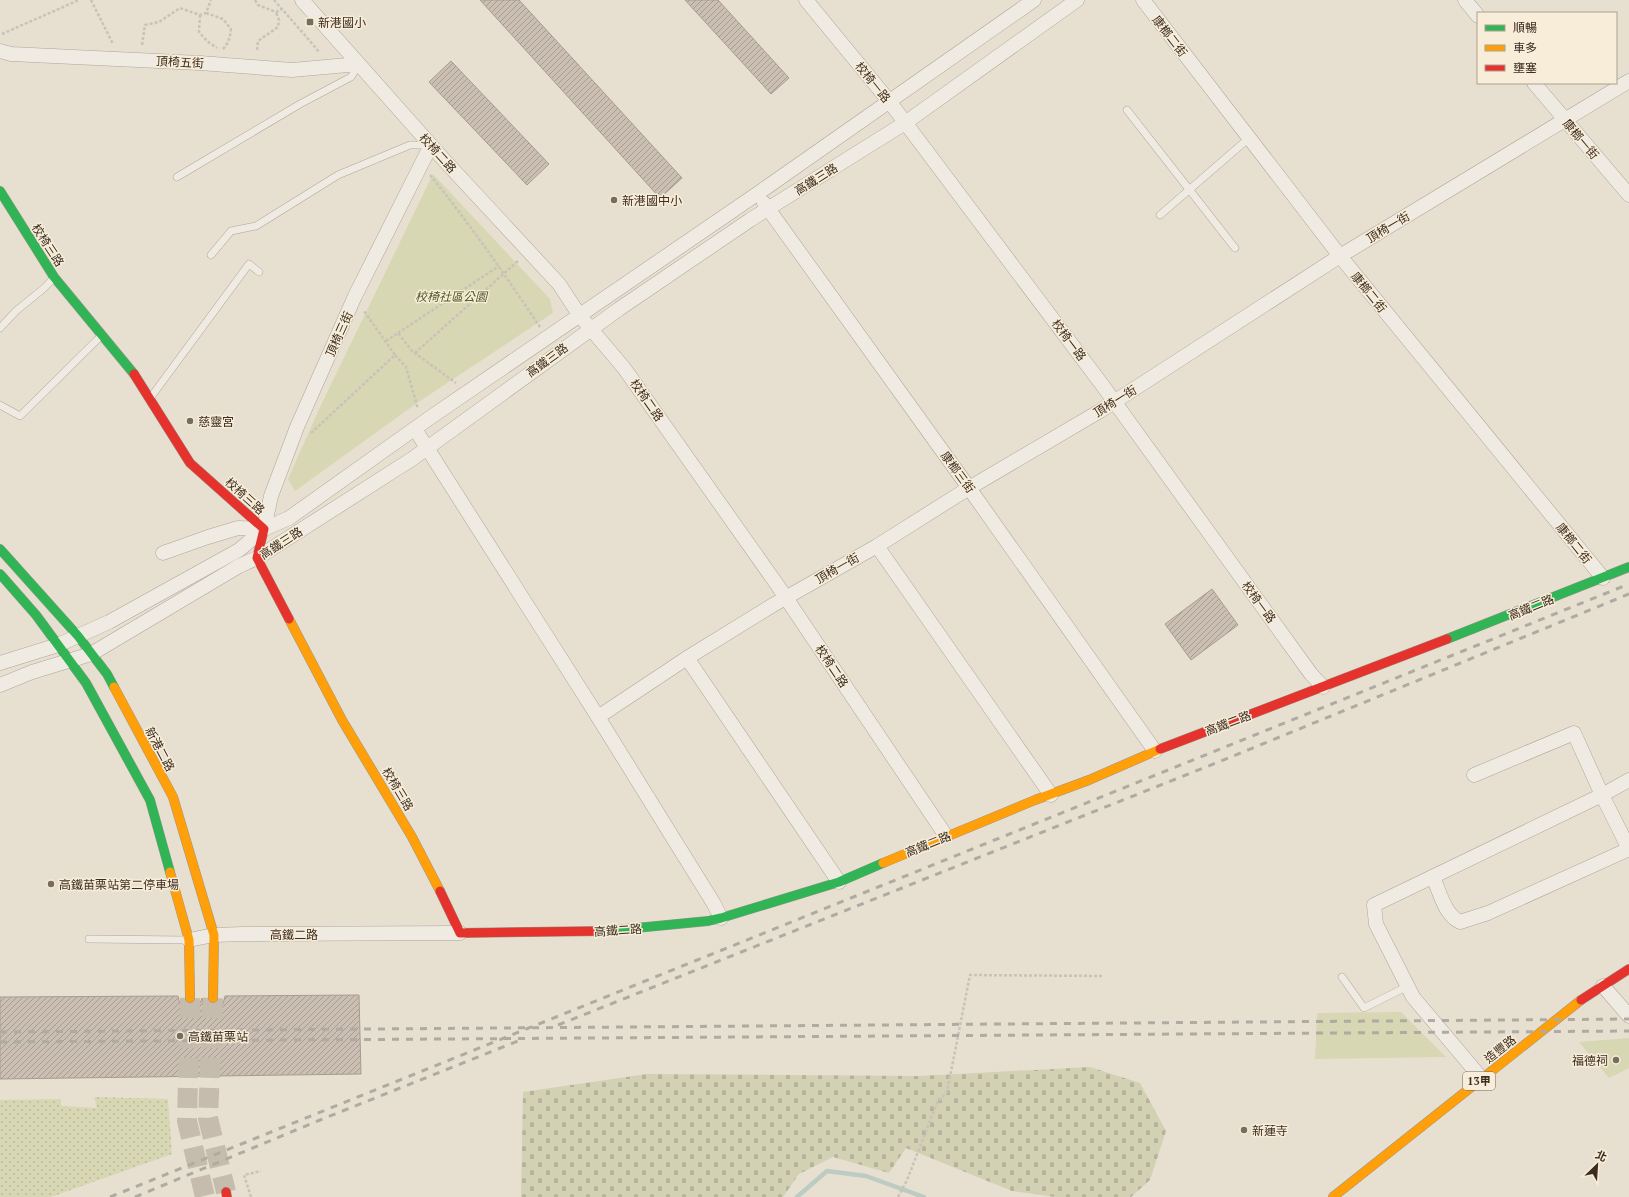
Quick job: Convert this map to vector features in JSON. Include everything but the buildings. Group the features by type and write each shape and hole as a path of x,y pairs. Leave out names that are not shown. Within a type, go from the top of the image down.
{"street":[{"name":"校椅二路","path":"302,0 431,145 559,284 580,316 624,368 786,598 946,836"},
{"name":"校椅一路","path":"806,0 905,122 1114,401 1311,674 1323,687"},
{"name":"高鐵三路","path":"0,663 58,645 109,622 239,550 264,529 290,518 415,429 757,194 1034,0"},
{"name":"高鐵三路","path":"0,685 32,672 91,654 239,566 258,558 427,449 591,328 737,229 905,122 1077,0"},
{"name":"康榔二街","path":"1143,0 1340,256 1603,578"},
{"path":"1465,0 1477,15"},
{"name":"頂椅五街","path":"0,52 11,54 200,63 292,70 359,64"},
{"name":"頂椅一街","path":"598,717 687,658 786,598 877,546 1114,401 1340,256 1629,81"},
{"name":"康榔一街","path":"1535,84 1629,195"},
{"name":"頂椅三街","path":"264,529 271,496 297,427 355,296 431,145"},
{"name":"校椅三路","path":"0,191 54,277 137,378 190,462 264,529 258,558 342,720 412,837 460,933"},
{"name":"康榔三街","path":"757,194 970,488 1155,752"},
{"path":"415,429 598,717 714,904 721,918"},
{"path":"164,553 238,528 264,529"},
{"path":"877,546 1051,795"},
{"name":"新港二路","path":"0,549 78,636 107,674 173,797 214,935 213,998"},
{"name":"高鐵二路","path":"189,940 214,935 618,931 708,921 721,918 839,882 946,836 1155,752 1454,638 1629,567"},
{"path":"0,574 29,605 86,683 150,800 189,940 190,998"},
{"path":"687,658 839,882"},
{"path":"1434,877 1447,910 1453,919 1460,922 1488,913 1629,849 1602,795 1574,733 1474,775"},
{"path":"1482,1079 1413,997 1376,924 1374,905 1602,795 1629,780"},
{"name":"造豐路","path":"1333,1197 1587,996 1629,969"},
{"path":"1603,986 1629,1016"}],"lane":[{"path":"177,177 300,104 351,77 359,64"},
{"path":"1127,110 1235,248"},
{"path":"1160,215 1188,189 1249,138"},
{"path":"211,255 231,231 256,226 338,175 410,145 431,145"},
{"path":"150,398 249,264 258,272"},
{"path":"0,328 16,311 43,289 54,277"},
{"path":"0,405 20,416 102,335"},
{"path":"89,939 189,940"},
{"path":"1342,977 1364,1008 1408,986"}],"path":[{"path":"2,34 79,0"},
{"path":"91,0 113,44"},
{"path":"206,13 211,0"},
{"path":"255,0 258,5 276,12 282,9"},
{"path":"274,0 319,52"},
{"path":"142,45 145,25 158,22 180,8 200,15 206,13 223,19 231,29 230,37 227,44 223,48"},
{"path":"257,50 258,41 278,27 279,20 276,12"},
{"path":"200,15 199,32 207,41 217,48"},
{"path":"428,174 451,201 499,266 540,327"},
{"path":"415,353 520,259"},
{"path":"386,341 499,266"},
{"path":"361,306 395,356 406,367 418,412"},
{"path":"398,333 415,353 458,384"},
{"path":"308,436 395,356"},
{"path":"898,1197 907,1180 936,1103 947,1092 970,974 1104,976"},
{"path":"251,1197 244,1176 261,1171"}],"green space":[{"name":"校椅社區公園","path":"433,174 550,299 553,313 417,403 295,491 288,479 321,405"},
{"path":"1401,1012 1446,1057 1315,1059 1317,1013"},
{"path":"1629,1038 1629,1068 1609,1078 1579,1042"},
{"path":"1090,1067 1140,1083 1166,1131 1150,1180 1131,1197 1055,1197 1012,1191 906,1148 889,1173 833,1157 799,1174 783,1197 521,1197 523,1092 647,1074 919,1076"},
{"path":"94,1097 168,1099 172,1154 51,1197 0,1197 0,1100 61,1099 61,1106 97,1108"}],"waterway":[{"path":"797,1197 827,1171 866,1176 924,1197"}],"tunnel":[{"path":"190,998 187,1121 205,1197"},
{"path":"213,998 208,1118 226,1192"}],"railway":[{"path":"110,1197 1629,584"},
{"path":"558,1025 1221,761 1629,594"},
{"path":"0,1032 1629,1019"},
{"path":"0,1042 1629,1031"},
{"path":"135,1197 320,1120 523,1039"}],"traffic: fast":[{"path":"0,191 54,277 134,374"},
{"path":"0,549 78,636 107,674 114,687"},
{"path":"1447,639 1629,567"},
{"path":"0,574 36,615 86,683 150,800 170,872"},
{"path":"605,931 708,921 721,918 839,882 883,863"}],"traffic: slow":[{"path":"289,619 342,720 412,837 440,891"},
{"path":"114,687 173,797 214,935 213,998"},
{"path":"883,863 1035,800 1089,780 1160,749"},
{"path":"170,872 189,940 190,998"},
{"path":"1333,1197 1581,1000"}],"traffic: jam":[{"path":"134,374 190,463 264,529 257,558 289,619"},
{"path":"1160,749 1447,639"},
{"path":"440,891 460,933 605,931"},
{"path":"1581,1000 1629,969"},
{"path":"226,1192 227,1197"}],"place":[{"name":"新港國小","path":"310,22"},
{"name":"新港國中小","path":"614,200"},
{"name":"慈靈宮","path":"190,421"},
{"name":"高鐵苗栗站第二停車場","path":"51,884"},
{"name":"高鐵苗栗站","path":"180,1036"},
{"name":"福德祠","path":"1616,1060"},
{"name":"新蓮寺","path":"1244,1130"}]}
